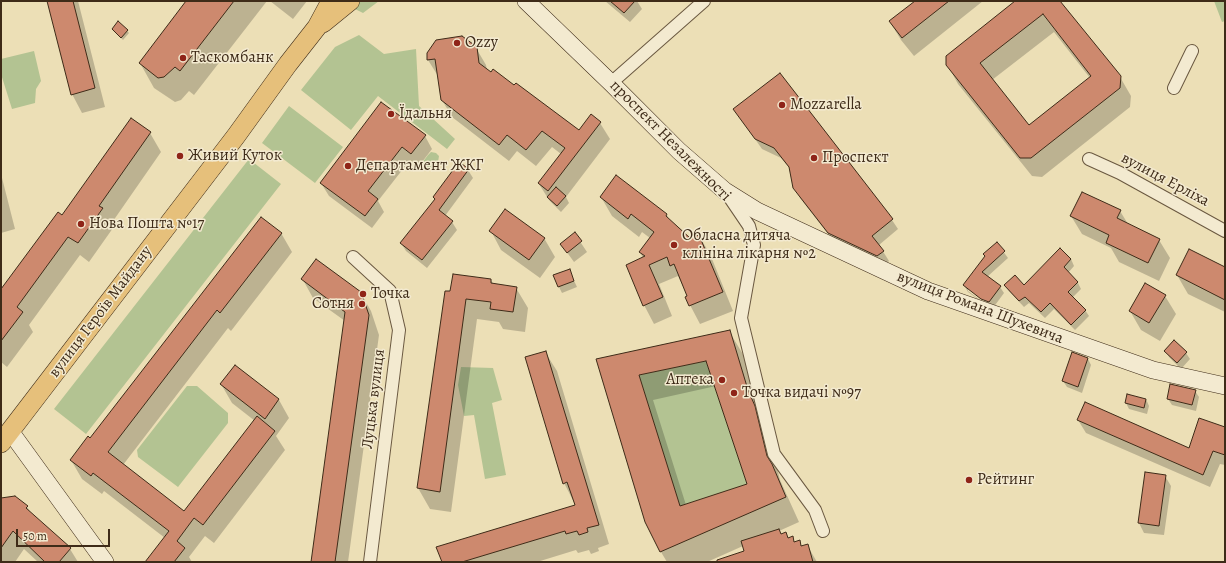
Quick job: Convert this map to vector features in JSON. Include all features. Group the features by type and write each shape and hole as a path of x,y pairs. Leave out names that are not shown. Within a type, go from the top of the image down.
{"main road":[{"path":"317,27 331,1"},
{"path":"317,27 350,1"},
{"name":"вулиця Героїв Майдану","path":"5,437 236,136 288,64 317,27"}],"street":[{"name":"проспект Незалежності","path":"526,1 611,83 650,124 725,191 748,226 754,245 741,318 774,454 815,510 823,531"},
{"path":"611,83 704,1"},
{"path":"1174,88 1192,51"},
{"name":"вулиця Ерліха","path":"1089,159 1120,173 1225,231"},
{"name":"вулиця Романа Шухевича","path":"725,191 757,211 928,291 1153,370 1225,386"},
{"name":"Луцька вулиця","path":"353,257 390,291 398,330 370,562"},
{"path":"5,437 105,562"}],"green space":[{"path":"361,1 379,1 363,13 353,8"},
{"path":"1214,1 1225,1 1225,21 1222,22"},
{"path":"359,35 384,54 416,49 419,106 455,139 447,149 378,96 351,130 301,90 335,47"},
{"path":"34,51 41,81 36,89 35,103 12,109 1,74 1,59"},
{"path":"289,106 343,147 315,183 262,143"},
{"path":"431,152 436,153 439,156 438,162 432,171 422,163"},
{"path":"249,159 281,184 86,434 54,409"},
{"path":"706,361 747,484 680,506 639,375"},
{"path":"461,367 493,368 502,400 492,403 506,475 485,479 474,415 464,416 458,385"},
{"path":"187,386 197,386 228,413 228,423 178,487 138,457 137,450"}],"building":[{"path":"47,1 73,1 95,88 71,95"},
{"path":"186,1 234,1 180,71 175,67 164,77 158,78 139,63"},
{"path":"610,1 635,1 624,13"},
{"path":"915,1 949,1 902,38 889,21"},
{"path":"1015,1 1060,1 1121,76 1120,88 1031,158 1020,158 946,65 946,56","holes":["1043,14 1091,76 1029,125 980,63"]},
{"path":"118,21 128,30 121,38 112,29"},
{"path":"462,36 477,47 479,63 491,72 493,69 514,85 516,83 579,130 591,114 601,122 548,191 538,183 565,148 542,131 526,150 507,135 499,145 441,100 435,59 427,60 427,53 436,40"},
{"name":"Проспект","path":"780,73 893,219 872,236 884,251 877,256 828,233 793,188 789,167 774,148 755,139 733,109"},
{"path":"381,102 426,135 411,154 402,147 368,191 378,199 365,216 320,183"},
{"path":"131,118 151,132 99,206 103,208 78,243 68,237 17,307 23,312 1,341 1,289 58,212 62,215"},
{"path":"459,162 469,169 439,210 453,221 422,260 400,243 435,199 433,197"},
{"name":"Обласна дитяча клініна лікарня №2","path":"616,175 667,214 666,216 690,238 699,235 723,292 689,306 685,297 687,296 674,264 670,266 667,257 649,265 663,297 643,306 626,265 645,256 639,252 654,232 631,214 628,219 600,197"},
{"path":"556,187 566,196 557,206 547,197"},
{"path":"1082,192 1121,210 1117,218 1160,239 1148,263 1106,243 1109,235 1070,216"},
{"path":"505,209 545,238 529,260 489,231"},
{"path":"261,217 282,233 220,313 217,310 108,452 184,511 257,416 275,431 203,525 194,518 177,541 185,548 174,562 145,562 169,531 93,473 91,476 70,460 88,436 90,438"},
{"path":"575,232 582,241 567,253 560,244"},
{"path":"997,242 1005,251 982,272 1001,286 989,302 981,299 963,285 985,256 983,254"},
{"path":"1060,248 1071,259 1064,267 1078,282 1068,292 1086,310 1071,325 1050,303 1041,312 1025,297 1019,301 1004,285 1015,275 1024,285"},
{"path":"1189,249 1225,267 1225,300 1176,275"},
{"path":"316,259 361,292 369,315 335,562 311,562 345,312 301,279"},
{"path":"570,269 574,281 558,287 553,275"},
{"path":"453,274 491,279 491,283 517,287 513,312 490,309 491,302 466,299 440,492 417,488 445,291 450,291"},
{"path":"1145,283 1166,295 1149,323 1129,311"},
{"path":"730,330 748,390 755,406 767,456 786,497 660,552 645,522 596,359","holes":["706,361 747,484 680,506 639,375"]},
{"path":"1174,340 1187,352 1177,363 1164,351"},
{"path":"546,351 599,525 587,528 588,532 579,535 577,531 566,534 565,531 462,562 442,562 436,547 575,505 567,482 563,484 525,357"},
{"path":"1072,352 1088,358 1078,387 1062,381"},
{"path":"235,365 279,399 265,419 220,384"},
{"path":"1170,384 1196,390 1192,405 1167,399"},
{"path":"1127,394 1146,399 1144,408 1125,403"},
{"path":"1085,402 1189,448 1199,418 1225,427 1225,455 1213,451 1203,475 1077,420"},
{"path":"1145,472 1166,475 1159,526 1138,523"},
{"path":"15,496 28,506 26,508 71,548 59,562 45,562 13,531 1,548 1,498"},
{"path":"779,529 781,534 786,532 788,538 793,536 794,542 800,540 801,546 808,544 813,562 717,562 717,560 744,551 741,541"}],"place":[{"name":"Ozzy","path":"457,43"},
{"name":"Таскомбанк","path":"183,58"},
{"name":"Mozzarella","path":"782,105"},
{"name":"Їдальня","path":"391,114"},
{"name":"Живий Куток","path":"180,156"},
{"name":"Проспект","path":"814,158"},
{"name":"Департамент ЖКГ","path":"348,166"},
{"name":"Нова Пошта №17","path":"81,224"},
{"name":"Обласна дитяча клініна лікарня №2","path":"674,245"},
{"name":"Точка","path":"363,294"},
{"name":"Сотня","path":"362,304"},
{"name":"Аптека","path":"722,380"},
{"name":"Точка видачі №97","path":"734,393"},
{"name":"Рейтинг","path":"969,480"}]}
